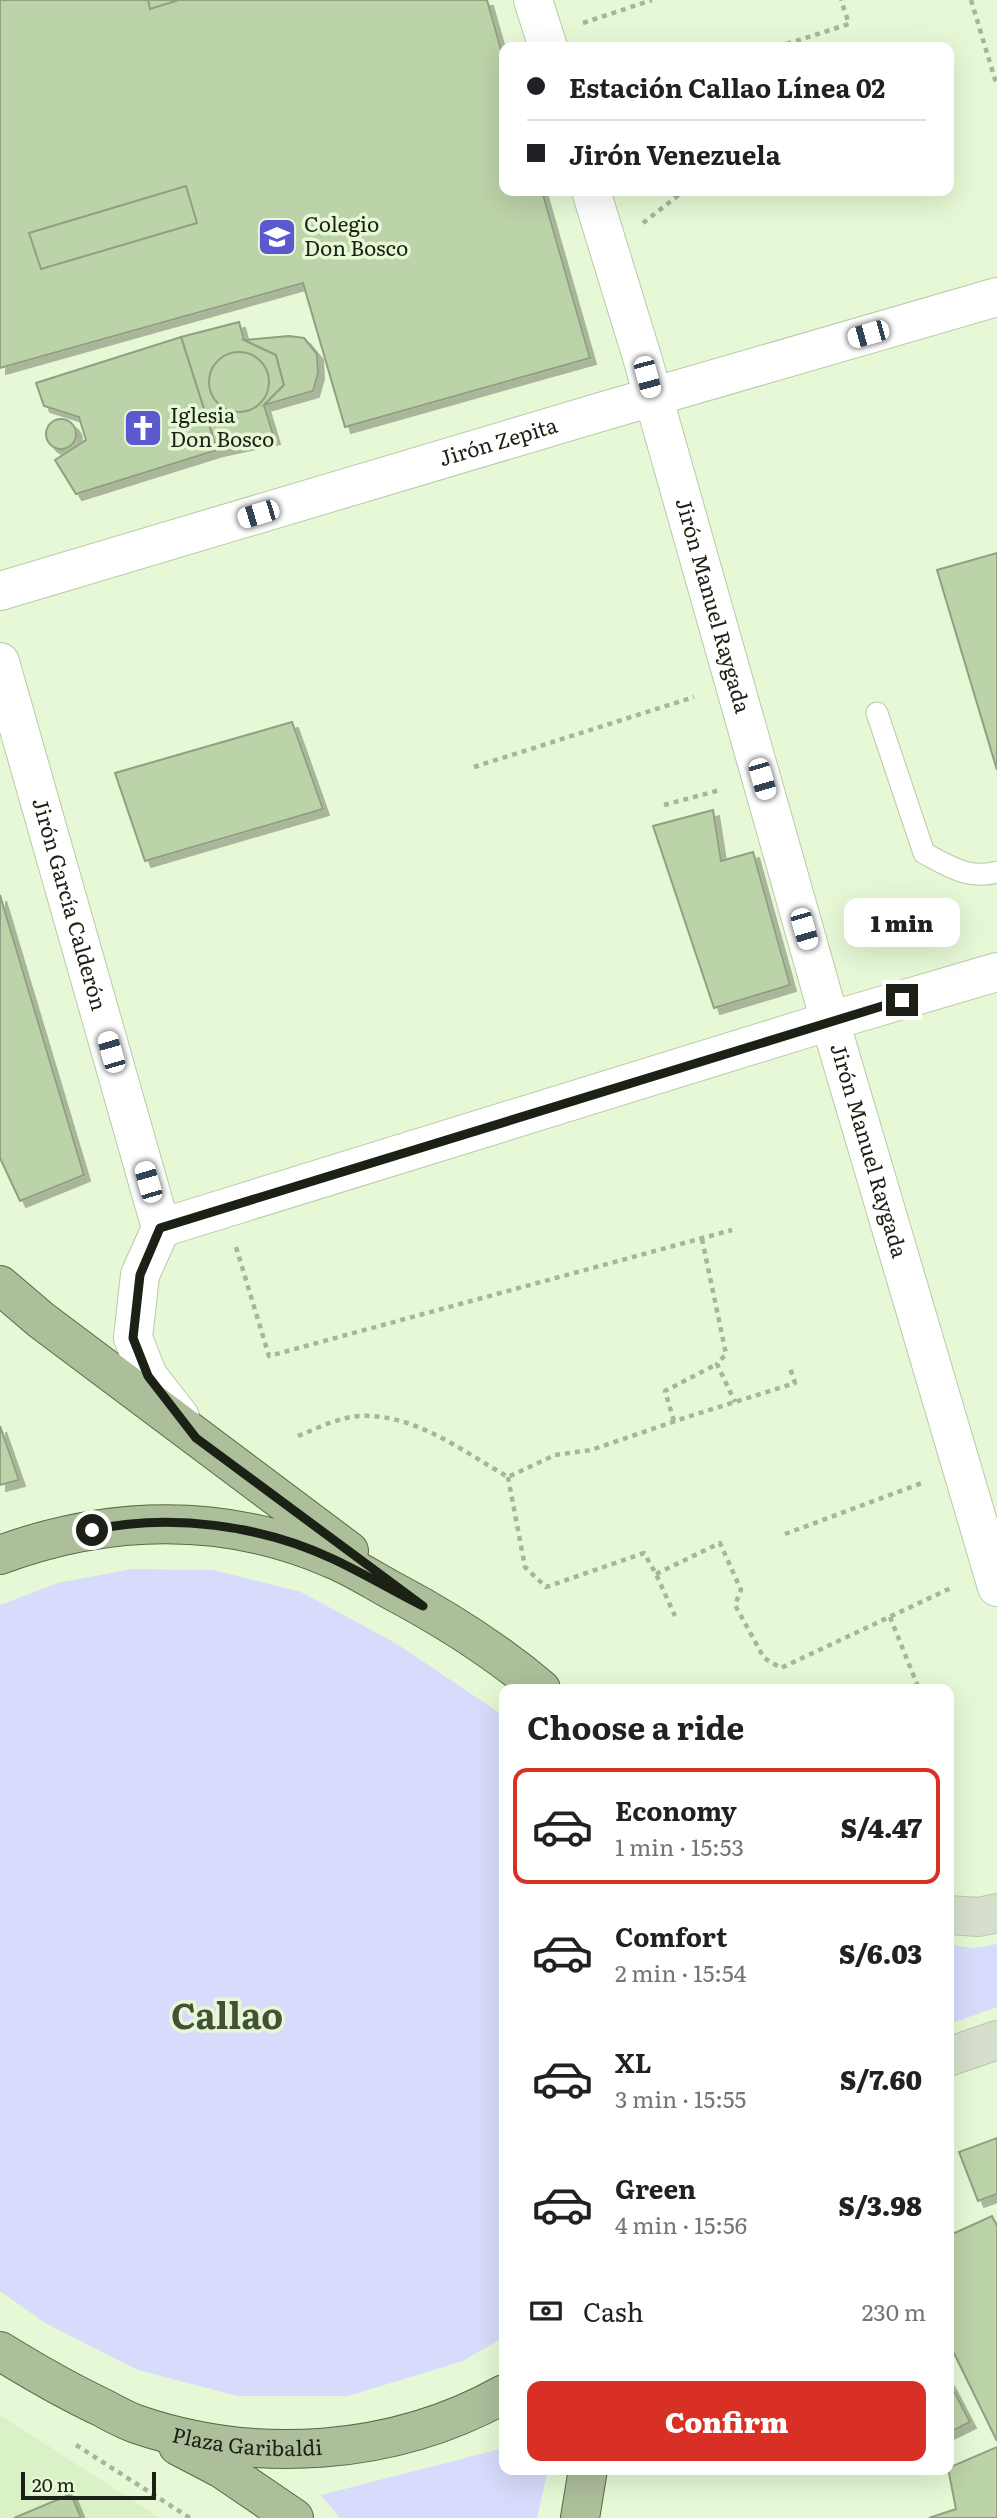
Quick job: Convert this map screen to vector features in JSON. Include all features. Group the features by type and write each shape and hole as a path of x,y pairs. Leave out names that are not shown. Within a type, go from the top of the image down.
{"main road":[{"path":"0,1285 41,1320 196,1438 423,1606 545,1684"},
{"path":"0,1555 54,1538 110,1526 169,1522 227,1528 281,1540 331,1558 423,1606"},
{"path":"505,1659 535,1684"},
{"path":"954,1915 979,1917 997,1913"},
{"path":"954,2055 997,2040"},
{"name":"Plaza Garibaldi","path":"0,2351 60,2388 135,2424 196,2439 259,2450 327,2449 385,2438 437,2424 499,2396"},
{"path":"135,2424 222,2469 294,2518"},
{"path":"580,2518 587,2475"}],"street":[{"name":"Jirón Manuel Raygada","path":"592,196 962,1468 987,1517 994,1578"},
{"name":"Jirón Zepita","path":"0,592 652,396 997,297"},
{"name":"Jirón García Calderón","path":"0,662 160,1228"},
{"path":"196,1438 148,1376 133,1338 140,1275 160,1228 997,972"}],"lane":[{"path":"877,713 924,853 955,870 982,876 997,872"}],"path":[{"path":"542,28 652,0"},
{"path":"793,42 849,24 841,0"},
{"path":"971,0 997,86"},
{"path":"474,767 734,684"},
{"path":"664,805 762,779"},
{"path":"224,1209 269,1356 732,1230"},
{"path":"674,1421 665,1391 716,1364 726,1354 702,1239"},
{"path":"716,1364 735,1402"},
{"path":"508,1477 555,1455 591,1450 795,1383 790,1368"},
{"path":"298,1436 346,1418 385,1418 423,1429 508,1477"},
{"path":"785,1534 962,1468"},
{"path":"508,1477 524,1567 546,1587 644,1553 675,1616"},
{"path":"656,1574 720,1543 741,1590 735,1605 764,1658 781,1668 890,1617 994,1578"},
{"path":"890,1617 917,1684"},
{"path":"67,2440 190,2518"}],"shaded area":[{"path":"132,1569 213,1570 301,1592 397,1644 499,1713 499,2340 463,2361 348,2396 238,2396 138,2370 45,2323 0,2291 0,1605 58,1583"},
{"path":"997,1944 997,2007 954,2022 954,1946 974,1948"},
{"path":"0,2415 160,2518 0,2518"},
{"path":"499,2449 499,2475 547,2475 537,2518 340,2518 321,2495"}],"building":[{"name":"Colegio Don Bosco","path":"0,0 487,0 499,42 499,196 543,196 590,358 345,427 303,283 0,368"},
{"path":"148,0 179,0 150,9"},
{"path":"186,186 197,223 41,269 29,233"},
{"path":"239,322 244,340 276,355 284,385 264,405 274,438 217,450 181,337"},
{"path":"289,336 304,338 317,354 318,373 313,391 264,405 284,385 276,355 244,340"},
{"name":"Iglesia Don Bosco","path":"181,337 217,450 76,494 55,460 86,440 79,417 44,406 36,383"},
{"path":"239,352 260,361 269,382 260,403 239,412 218,403 209,382 218,361"},
{"path":"61,419 72,423 76,434 72,445 61,449 50,445 46,434 50,423"},
{"path":"997,553 997,770 937,570"},
{"path":"292,722 323,809 145,861 115,773"},
{"path":"713,810 721,861 753,852 790,985 714,1008 653,826"},
{"path":"0,895 84,1175 20,1201 0,1158"},
{"path":"0,1426 19,1480 0,1485"},
{"path":"997,2138 997,2194 978,2201 959,2152"},
{"path":"992,2216 997,2226 997,2441 954,2353 954,2233"},
{"path":"954,2391 970,2422 954,2430"},
{"path":"997,2447 997,2518 929,2518 956,2509 949,2475 954,2475 954,2465"},
{"path":"71,2494 81,2518 14,2518"}],"place":[{"name":"Colegio Don Bosco","path":"277,237"},
{"name":"Iglesia Don Bosco","path":"143,428"}],"district":[{"name":"Callao","path":"227,2017"}],"route":[{"path":"92,1530 110,1526 169,1522 227,1528 281,1540 331,1558 423,1606 196,1438 148,1376 133,1338 140,1275 160,1228 902,1000"}]}
